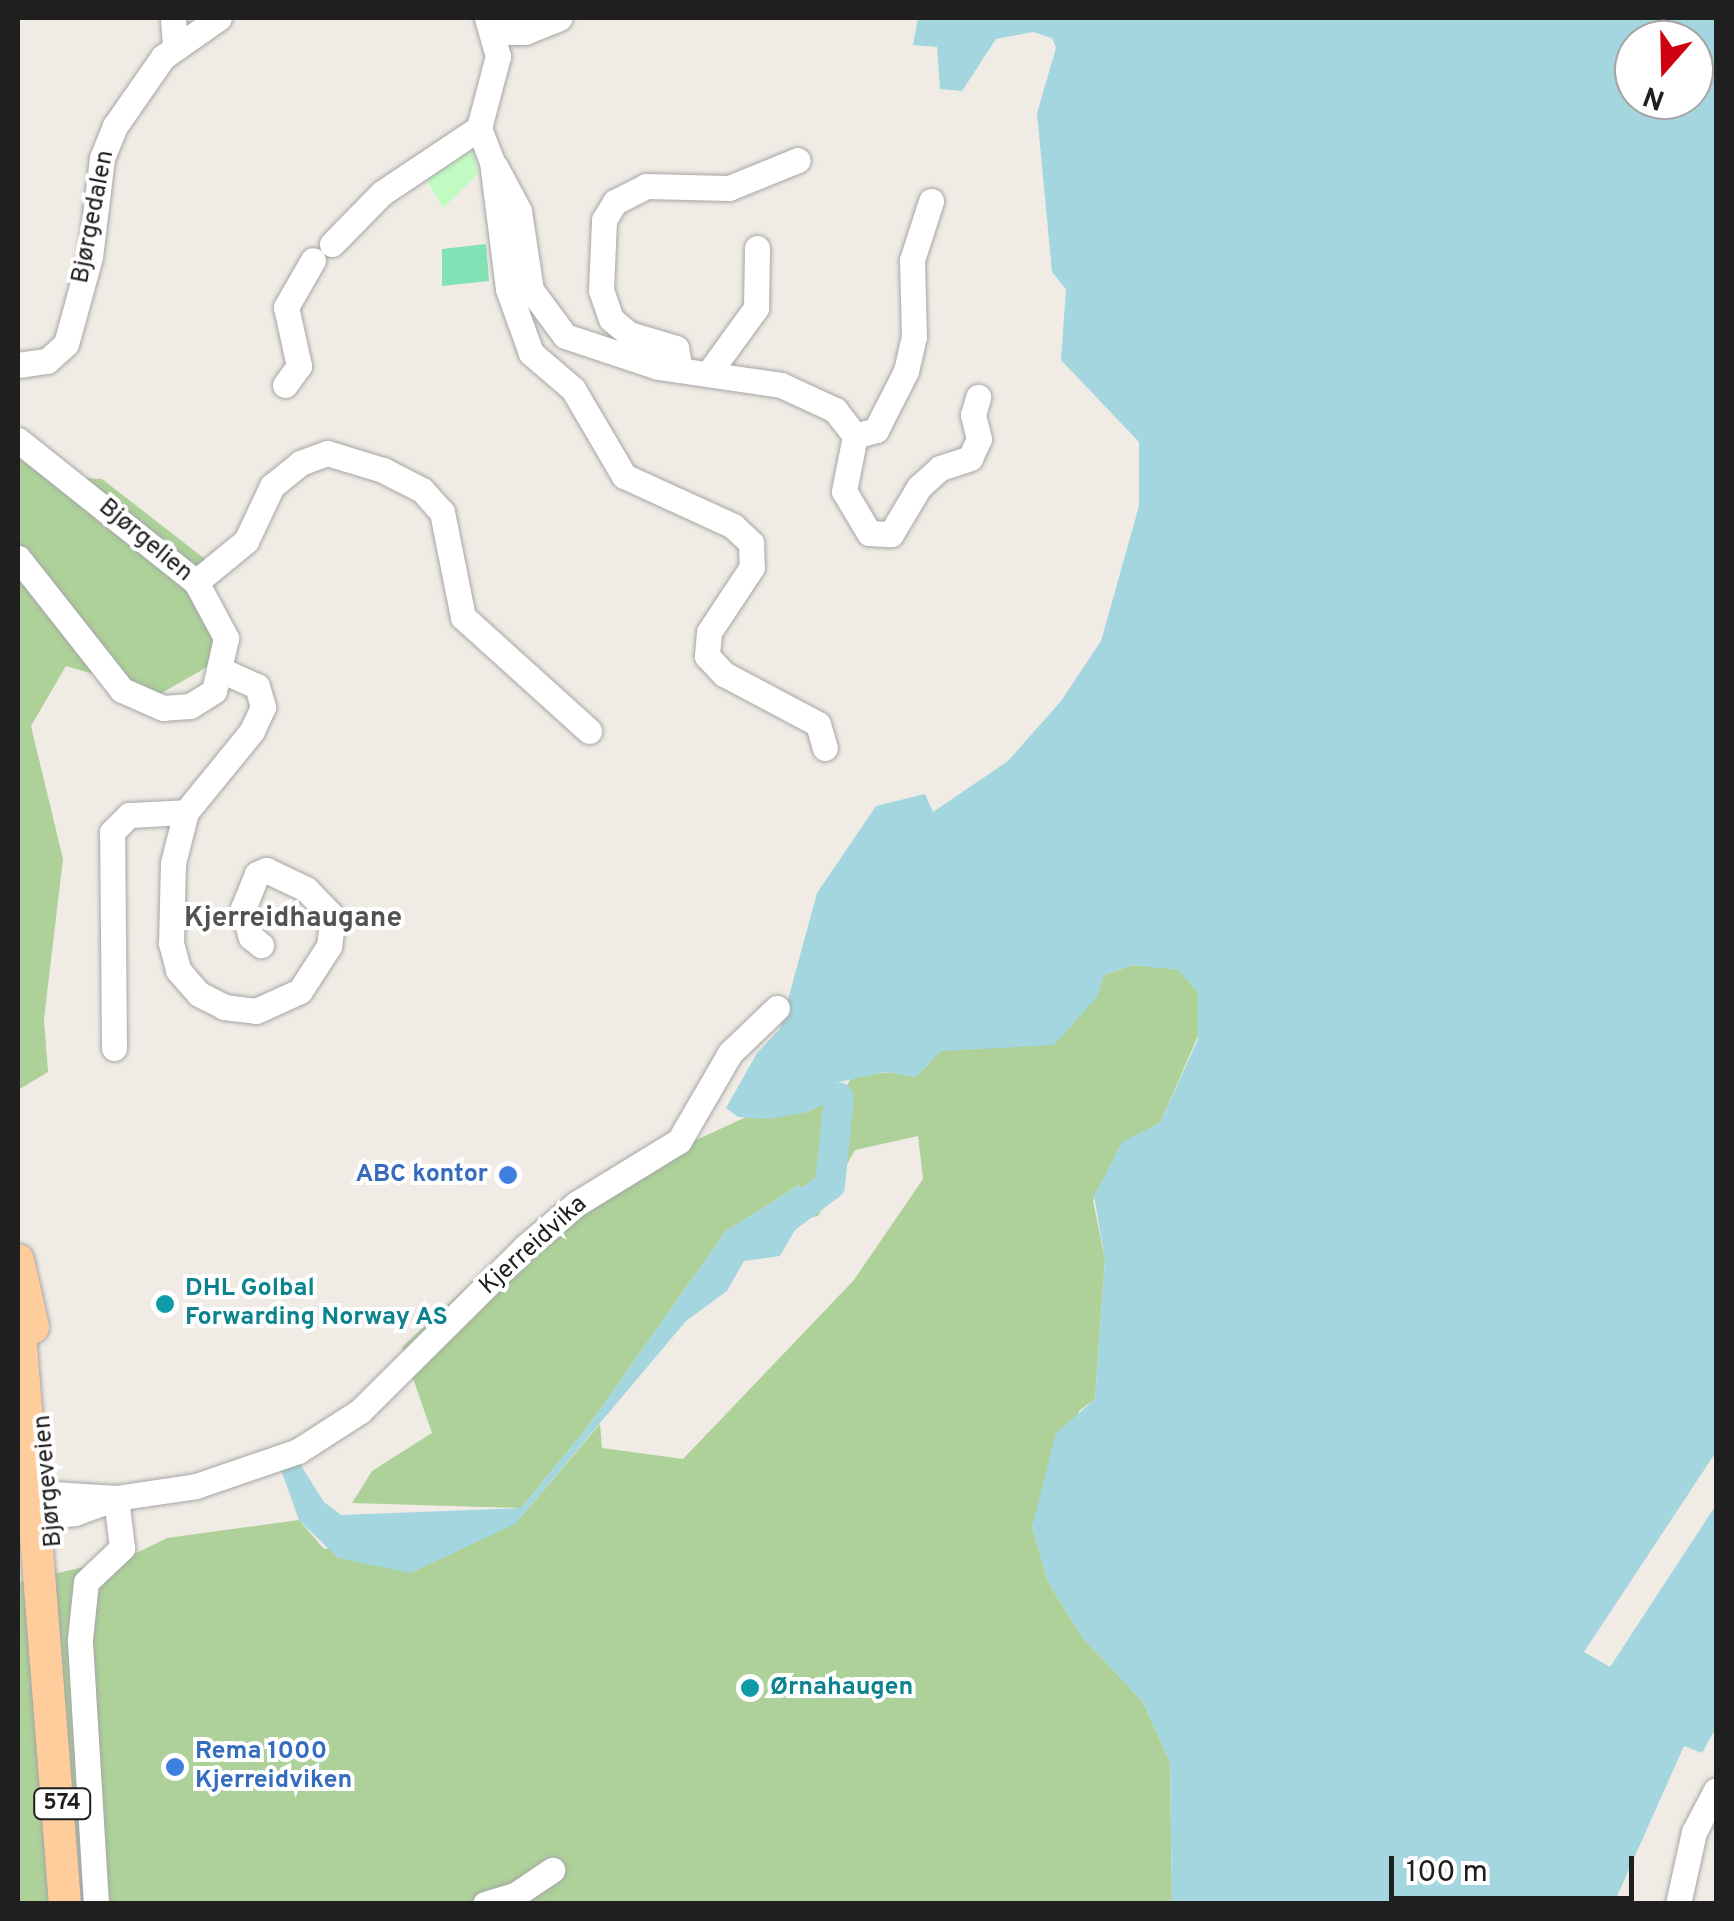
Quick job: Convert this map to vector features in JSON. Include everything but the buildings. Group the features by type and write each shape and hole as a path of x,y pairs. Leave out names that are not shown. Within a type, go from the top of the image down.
{"main road":[{"name":"Bjørgeveien","path":"18,1260 31,1307 48,1505 53,1705 66,1904"},
{"name":"Bjørgeveien","path":"18,1306 48,1505"}],"street":[{"path":"173,18 175,44"},
{"name":"Bjørgedalen","path":"18,365 47,360 66,344 90,257 107,142 175,44 219,18"},
{"path":"559,18 525,32 492,25 494,78 479,128 492,162 519,211 523,263 544,313 565,336 680,370 811,396 850,421 855,436 844,491 862,524 881,538 898,526 919,487 940,468 970,458 979,438 972,415 978,397"},
{"path":"285,385 299,366 286,306 323,252 382,193 479,128"},
{"path":"680,370 676,348 628,334 611,319 601,290 604,220 615,202 646,186 729,188 798,160"},
{"path":"492,162 508,289 531,353 573,389 624,476 733,526 751,543 752,567 709,632 707,656 724,674 818,724 825,748"},
{"path":"855,436 876,430 906,371 914,337 912,260 931,201"},
{"path":"708,374 756,308 756,248"},
{"name":"Bjørgelien","path":"18,440 196,582 226,638 223,671"},
{"path":"196,582 246,540 272,486 300,463 327,453 383,470 422,490 442,512 463,617 589,731"},
{"path":"24,568 100,668 143,703 190,706 214,690 223,671 256,686 263,708 252,731 186,812 173,863 171,943 178,970 212,1003 239,1010 274,1007 311,975 334,932 334,917 306,889 266,870 257,874 243,908 251,938 261,945"},
{"path":"114,1048 112,832 129,815 186,812"},
{"name":"Kjerreidvika","path":"48,1505 196,1486 243,1472 298,1450 360,1412 525,1247 576,1204 679,1141 730,1053 777,1008"},
{"name":"Bjørgeveien","path":"96,1904 80,1639 86,1582 122,1548 116,1498"},
{"path":"1678,1904 1694,1832 1716,1790"},
{"path":"485,1904 515,1895 552,1870"}],"green space":[{"path":"473,150 478,174 443,208 425,177"},
{"path":"486,244 489,281 442,286 442,249"},
{"path":"18,458 43,476 102,479 205,559 195,592 235,651 160,694 66,666 31,726 63,859 44,1019 48,1072 18,1090"},
{"path":"1133,965 1178,969 1198,992 1201,1029 1160,1123 1122,1143 1093,1200 1105,1260 1095,1399 1079,1411 1032,1527 1048,1582 1082,1637 1143,1702 1170,1763 1172,1903 18,1903 18,1582 128,1557 167,1538 299,1520 324,1549 515,1524 600,1424 602,1448 683,1459 854,1280 923,1179 918,1136 855,1150 818,1216 799,1220 811,1202 799,1185 726,1231 586,1429 521,1508 352,1503 372,1471 432,1433 402,1347 476,1279 655,1159 746,1117 807,1112 841,1095 852,1077 891,1072 916,1077 940,1051 1032,1044 1104,975"}],"water":[{"path":"918,18 1716,18 1716,1452 1584,1652 1610,1667 1716,1505 1716,1728 1702,1753 1684,1746 1614,1903 1172,1903 1170,1763 1143,1702 1082,1637 1048,1582 1032,1527 1056,1433 1095,1399 1105,1260 1094,1196 1122,1142 1160,1123 1198,1039 1198,992 1178,970 1133,965 1104,975 1097,997 1054,1045 940,1051 916,1077 885,1072 835,1083 839,1097 807,1112 768,1119 738,1117 726,1108 757,1053 780,1029 817,893 876,806 925,794 933,812 1008,761 1061,701 1101,641 1139,506 1139,442 1061,360 1066,289 1052,272 1037,113 1056,48 1052,38 1033,32 996,39 962,91 940,89 937,47 913,45"},
{"path":"799,1185 811,1202 780,1256 744,1261 727,1291 686,1321 515,1524 411,1573 338,1558 299,1520 280,1467 297,1459 324,1502 341,1515 521,1508 586,1429 726,1231"}],"waterway":[{"path":"778,1224 830,1185 839,1097"}],"place":[{"name":"ABC kontor","path":"508,1175"},
{"name":"DHL Golbal Forwarding Norway AS","path":"165,1304"},
{"name":"Ørnahaugen","path":"750,1688"},
{"name":"Rema 1000 Kjerreidviken","path":"175,1767"}],"district":[{"name":"Kjerreidhaugane","path":"293,919"}]}
